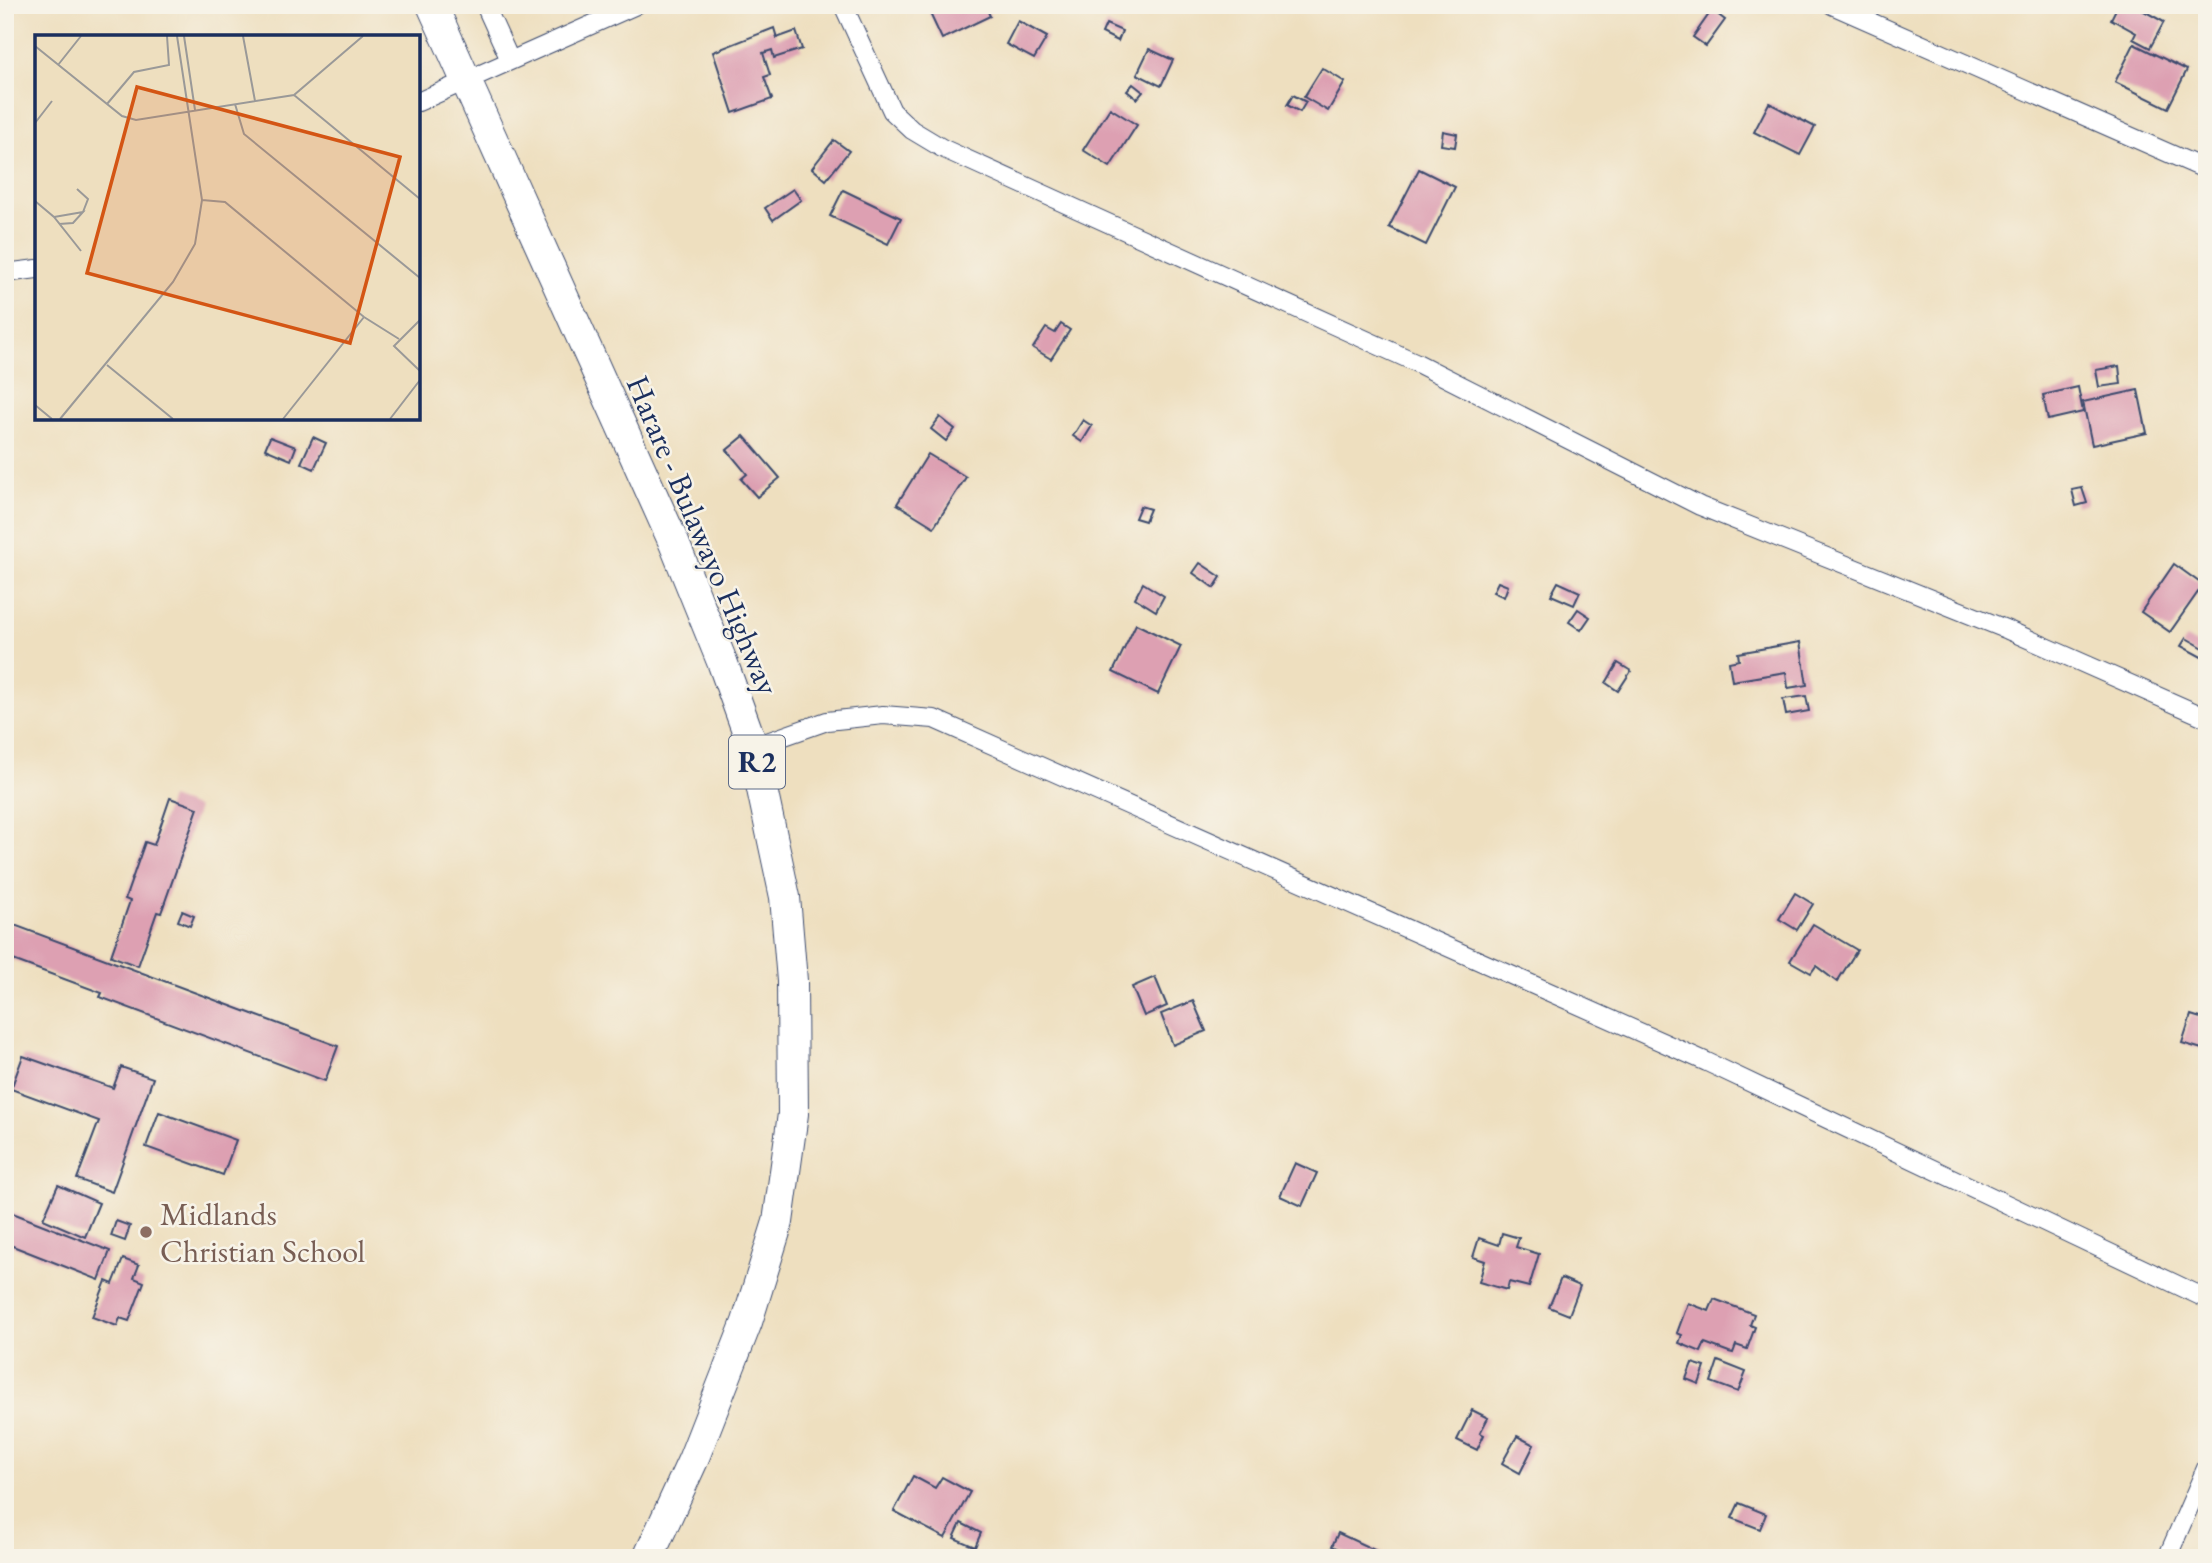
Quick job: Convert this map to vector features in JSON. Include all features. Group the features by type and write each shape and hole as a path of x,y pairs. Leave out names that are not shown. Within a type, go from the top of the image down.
{"highway":[{"name":"Harare - Bulawayo Highway","path":"432,5 674,543 753,747 785,897 793,981 791,1127 778,1222 747,1322 693,1460 648,1558"}],"street":[{"path":"485,5 510,60"},
{"path":"420,101 636,5"},
{"path":"843,5 891,111 912,130 942,148 1415,362 1700,506 2008,629 2207,718"},
{"path":"1832,5 2207,170"},
{"path":"5,273 35,269"},
{"path":"753,747 827,721 883,715 933,719 1707,1062 2207,1299"},
{"path":"2168,1558 2207,1466"}],"building":[{"path":"926,5 985,5 990,16 942,39"},
{"path":"2118,5 2133,5 2164,22 2150,48 2133,39 2136,33 2111,19"},
{"path":"1712,10 1725,20 1706,46 1693,37"},
{"path":"1018,21 1047,37 1034,59 1006,44"},
{"path":"1106,24 1122,31 1118,41 1102,33"},
{"path":"774,28 777,38 796,31 802,49 774,58 772,50 763,53 770,75 764,77 772,99 733,113 713,52"},
{"path":"2134,44 2187,70 2168,108 2115,82"},
{"path":"1149,49 1173,60 1161,86 1137,74"},
{"path":"1322,68 1345,82 1328,111 1304,97"},
{"path":"1133,84 1143,92 1137,99 1127,91"},
{"path":"1293,95 1306,102 1300,112 1287,105"},
{"path":"1769,103 1815,127 1800,155 1754,132"},
{"path":"1110,108 1137,125 1110,167 1083,150"},
{"path":"1443,131 1457,134 1455,147 1441,145"},
{"path":"834,140 849,151 826,180 812,168"},
{"path":"1419,169 1455,187 1426,245 1389,227"},
{"path":"793,189 801,200 773,220 765,208"},
{"path":"843,190 901,218 888,244 830,216"},
{"path":"1061,324 1070,330 1051,359 1033,348 1046,328 1055,333"},
{"path":"2119,366 2121,384 2099,387 2096,370"},
{"path":"2078,387 2083,412 2048,420 2043,395"},
{"path":"2138,390 2147,433 2092,445 2083,402"},
{"path":"940,417 955,429 946,441 931,429"},
{"path":"1083,420 1092,426 1082,442 1073,436"},
{"path":"744,436 780,478 757,497 741,479 747,474 727,450"},
{"path":"270,437 296,447 291,460 265,449"},
{"path":"313,437 326,443 314,469 301,463"},
{"path":"928,454 966,477 934,527 897,504"},
{"path":"2082,488 2087,503 2076,506 2072,490"},
{"path":"1140,506 1150,509 1145,521 1135,518"},
{"path":"1200,563 1221,577 1214,588 1193,573"},
{"path":"2174,564 2203,585 2170,632 2141,612"},
{"path":"1498,582 1508,586 1504,597 1493,592"},
{"path":"1558,582 1580,592 1574,605 1551,595"},
{"path":"1143,583 1164,596 1156,611 1135,598"},
{"path":"1578,609 1590,617 1581,630 1569,622"},
{"path":"1136,624 1181,646 1158,694 1113,672"},
{"path":"2186,638 2207,650 2207,660 2181,646"},
{"path":"1800,642 1807,685 1788,688 1786,672 1732,681 1729,662 1739,660 1738,653"},
{"path":"1618,663 1631,671 1618,691 1606,683"},
{"path":"1806,696 1809,711 1786,715 1783,699"},
{"path":"170,798 198,808 161,913 157,912 138,966 111,956 130,901 125,899 145,842 154,845"},
{"path":"1795,893 1813,904 1797,930 1779,919"},
{"path":"182,911 194,916 190,926 178,921"},
{"path":"5,912 9,914 6,922 338,1046 325,1081 100,997 102,993 5,957"},
{"path":"1813,924 1857,950 1837,982 1816,966 1811,973 1790,961"},
{"path":"1155,977 1167,1006 1144,1016 1132,987"},
{"path":"1193,1001 1206,1031 1173,1045 1161,1014"},
{"path":"2191,1015 2207,1020 2207,1035 2202,1049 2182,1043"},
{"path":"23,1056 113,1088 121,1067 153,1078 112,1192 77,1179 99,1121 11,1089"},
{"path":"159,1112 236,1140 223,1175 146,1147"},
{"path":"1295,1163 1317,1173 1302,1206 1280,1196"},
{"path":"58,1185 99,1203 85,1237 43,1219"},
{"path":"5,1210 110,1251 99,1280 5,1243"},
{"path":"116,1221 130,1226 125,1241 111,1236"},
{"path":"1502,1233 1519,1238 1516,1247 1539,1254 1529,1287 1509,1282 1507,1290 1479,1282 1485,1261 1473,1257 1479,1238 1499,1245"},
{"path":"123,1259 139,1265 134,1278 144,1282 129,1321 120,1318 117,1326 92,1317 106,1281 113,1284"},
{"path":"1561,1278 1580,1286 1569,1315 1549,1307"},
{"path":"1714,1299 1754,1314 1750,1325 1755,1327 1747,1349 1736,1345 1733,1353 1705,1343 1701,1352 1679,1343 1682,1335 1677,1333 1688,1303 1709,1311"},
{"path":"1718,1361 1746,1372 1738,1392 1711,1382"},
{"path":"1692,1363 1705,1367 1699,1384 1686,1379"},
{"path":"1472,1410 1488,1418 1480,1433 1484,1435 1477,1450 1457,1440"},
{"path":"1517,1436 1534,1445 1520,1473 1502,1463"},
{"path":"913,1476 935,1488 942,1477 970,1492 945,1538 894,1511"},
{"path":"1739,1503 1766,1514 1760,1529 1732,1518"},
{"path":"961,1523 981,1533 975,1547 954,1538"},
{"path":"1338,1533 1383,1554 1381,1558 1357,1558 1332,1546"}],"place":[{"name":"Midlands Christian School","path":"146,1232"}]}
